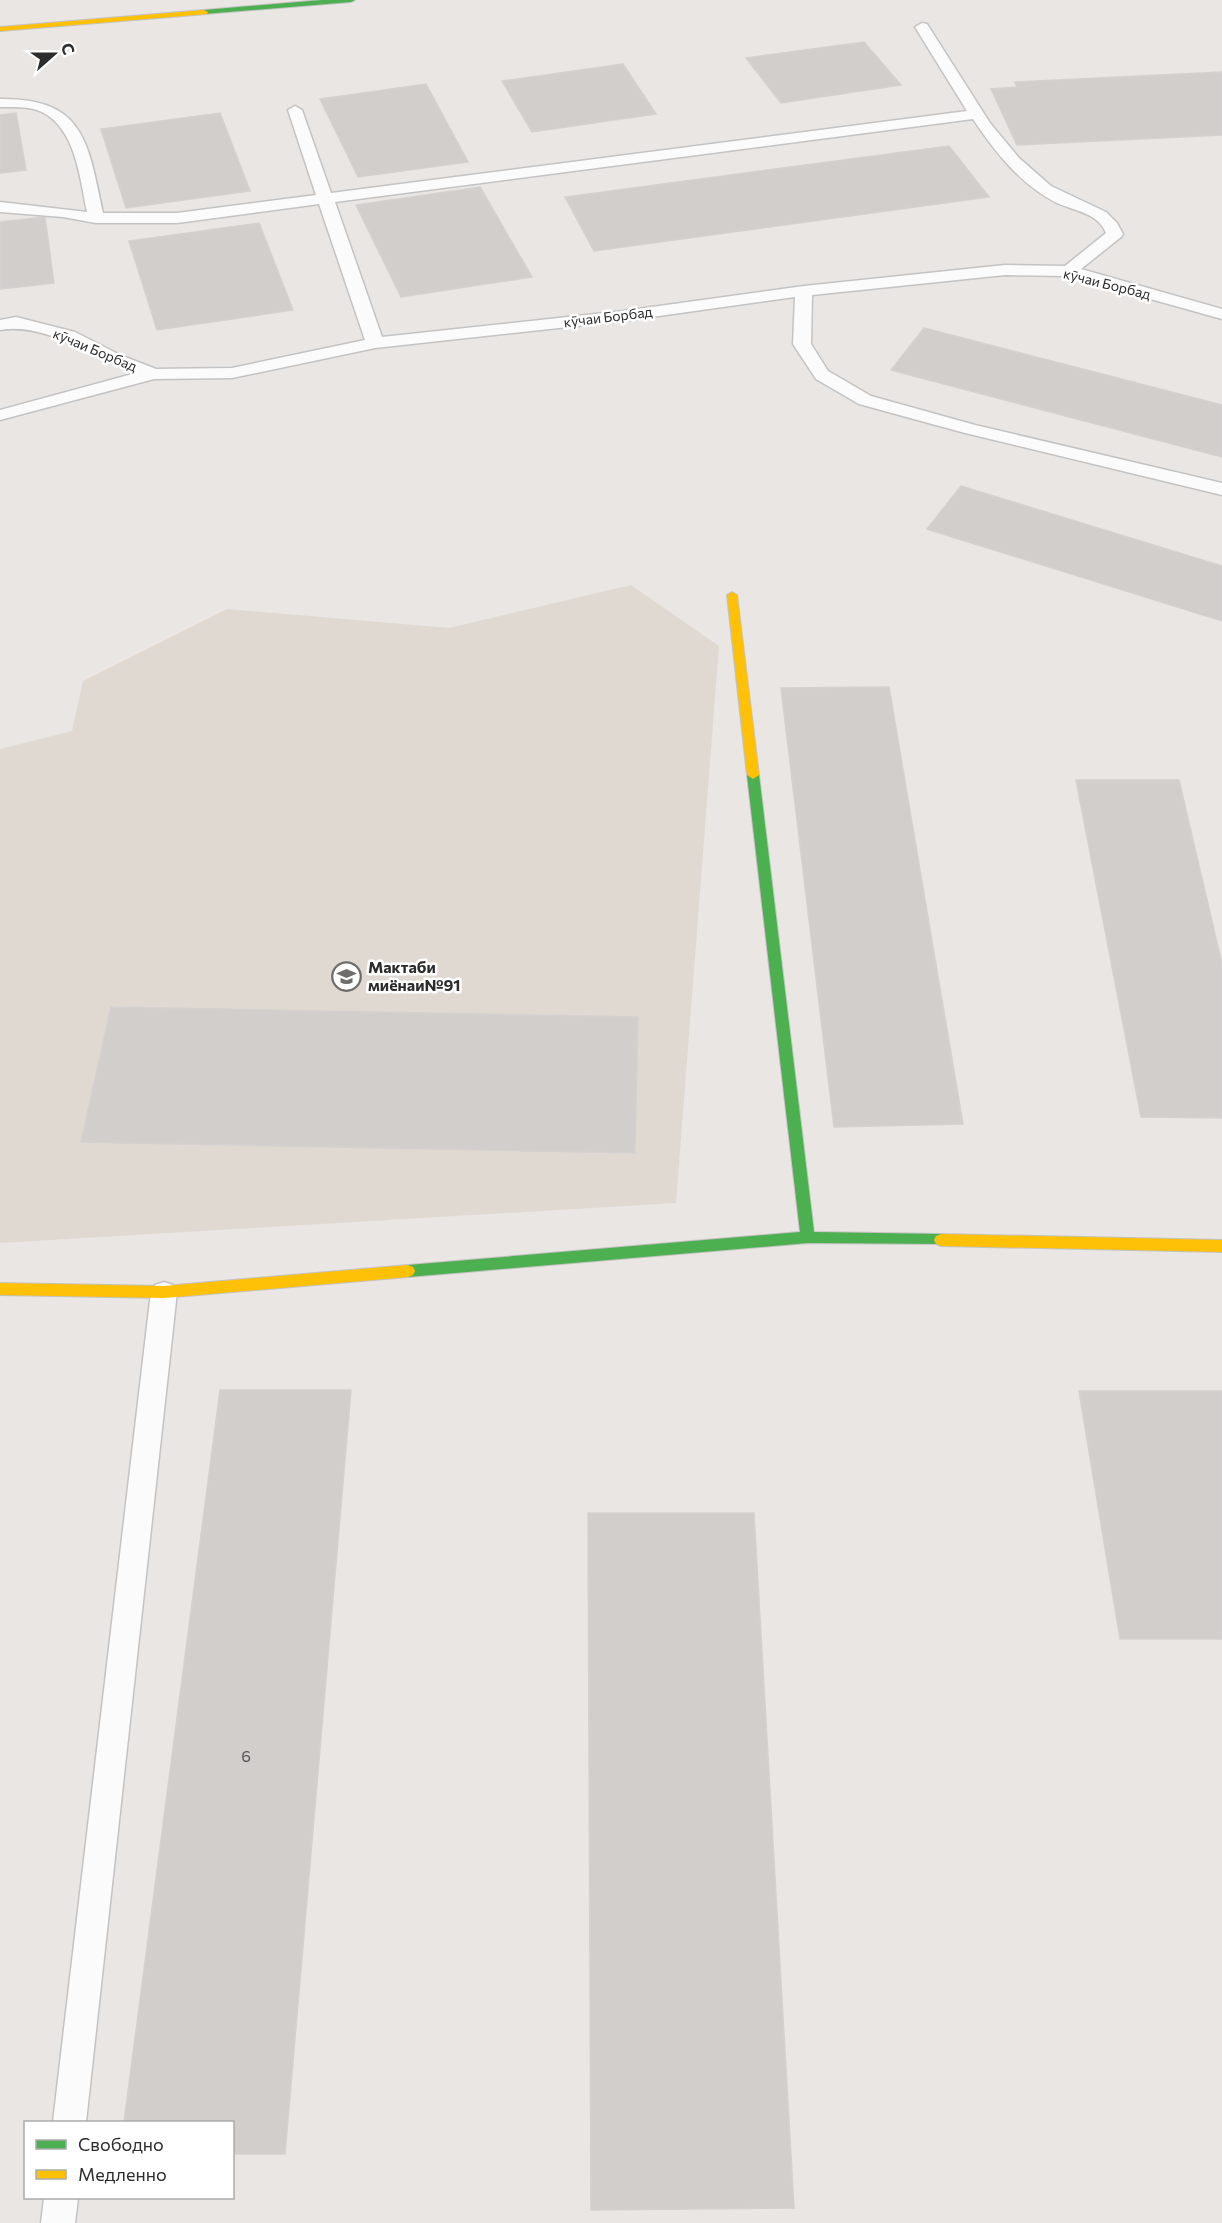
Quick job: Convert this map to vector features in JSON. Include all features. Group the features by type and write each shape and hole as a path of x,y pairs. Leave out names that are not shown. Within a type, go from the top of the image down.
{"street":[{"path":"0,29 312,1 351,0"},
{"path":"732,595 808,1237"},
{"path":"0,1289 164,1292 808,1237 1222,1246"}],"lane":[{"path":"922,27 1000,146 1030,178 1063,199 1097,212 1112,224 1114,234 1069,271"},
{"path":"0,103 18,101 46,108 62,117 79,142 96,218"},
{"path":"295,110 375,343"},
{"path":"0,207 63,212 96,218 177,218 979,114"},
{"name":"кӯчаи Борбад","path":"0,325 16,322 69,336 114,359 154,374 232,373 375,343 623,316 804,291 1005,270 1069,271 1222,314"},
{"path":"804,291 802,344 822,375 865,400 971,429 1222,489"},
{"path":"0,415 154,374"},
{"path":"69,2121 164,1292"},
{"path":"58,2223 61,2199"}],"shaded area":[{"name":"Мактаби миёнаи№91","path":"631,585 719,646 676,1203 0,1243 0,749 72,731 83,681 227,609 449,628"}],"building":[{"path":"864,42 901,85 781,103 746,58"},
{"path":"623,64 656,114 532,132 502,81"},
{"path":"1222,72 1222,135 1017,145 991,89 1017,87 1015,82"},
{"path":"426,84 468,162 358,177 320,99"},
{"path":"16,113 26,170 0,173 0,115"},
{"path":"220,113 250,191 126,208 101,129"},
{"path":"949,146 989,197 594,251 565,197"},
{"path":"480,187 532,277 401,297 356,205"},
{"path":"45,217 54,283 0,289 0,222"},
{"path":"259,223 293,310 157,330 129,241"},
{"path":"924,328 1222,405 1222,457 891,370"},
{"path":"961,486 1222,566 1222,621 927,529"},
{"path":"889,687 963,1124 834,1127 781,688"},
{"path":"1076,780 1179,780 1222,964 1222,1118 1141,1117"},
{"path":"111,1007 638,1017 635,1153 81,1142"},
{"path":"220,1390 351,1390 285,2154 234,2154 234,2121 124,2121"},
{"path":"1079,1391 1222,1391 1222,1639 1120,1639"},
{"path":"588,1513 754,1513 794,2208 591,2210"}],"traffic: fast":[{"path":"204,12 351,0"},
{"path":"753,775 808,1237 941,1240"},
{"path":"408,1271 808,1237"}],"traffic: slow":[{"path":"0,29 204,12"},
{"path":"732,595 753,775"},
{"path":"941,1240 1222,1246"},
{"path":"0,1289 164,1292 408,1271"}],"place":[{"name":"Мактаби миёнаи№91","path":"347,976"}]}
